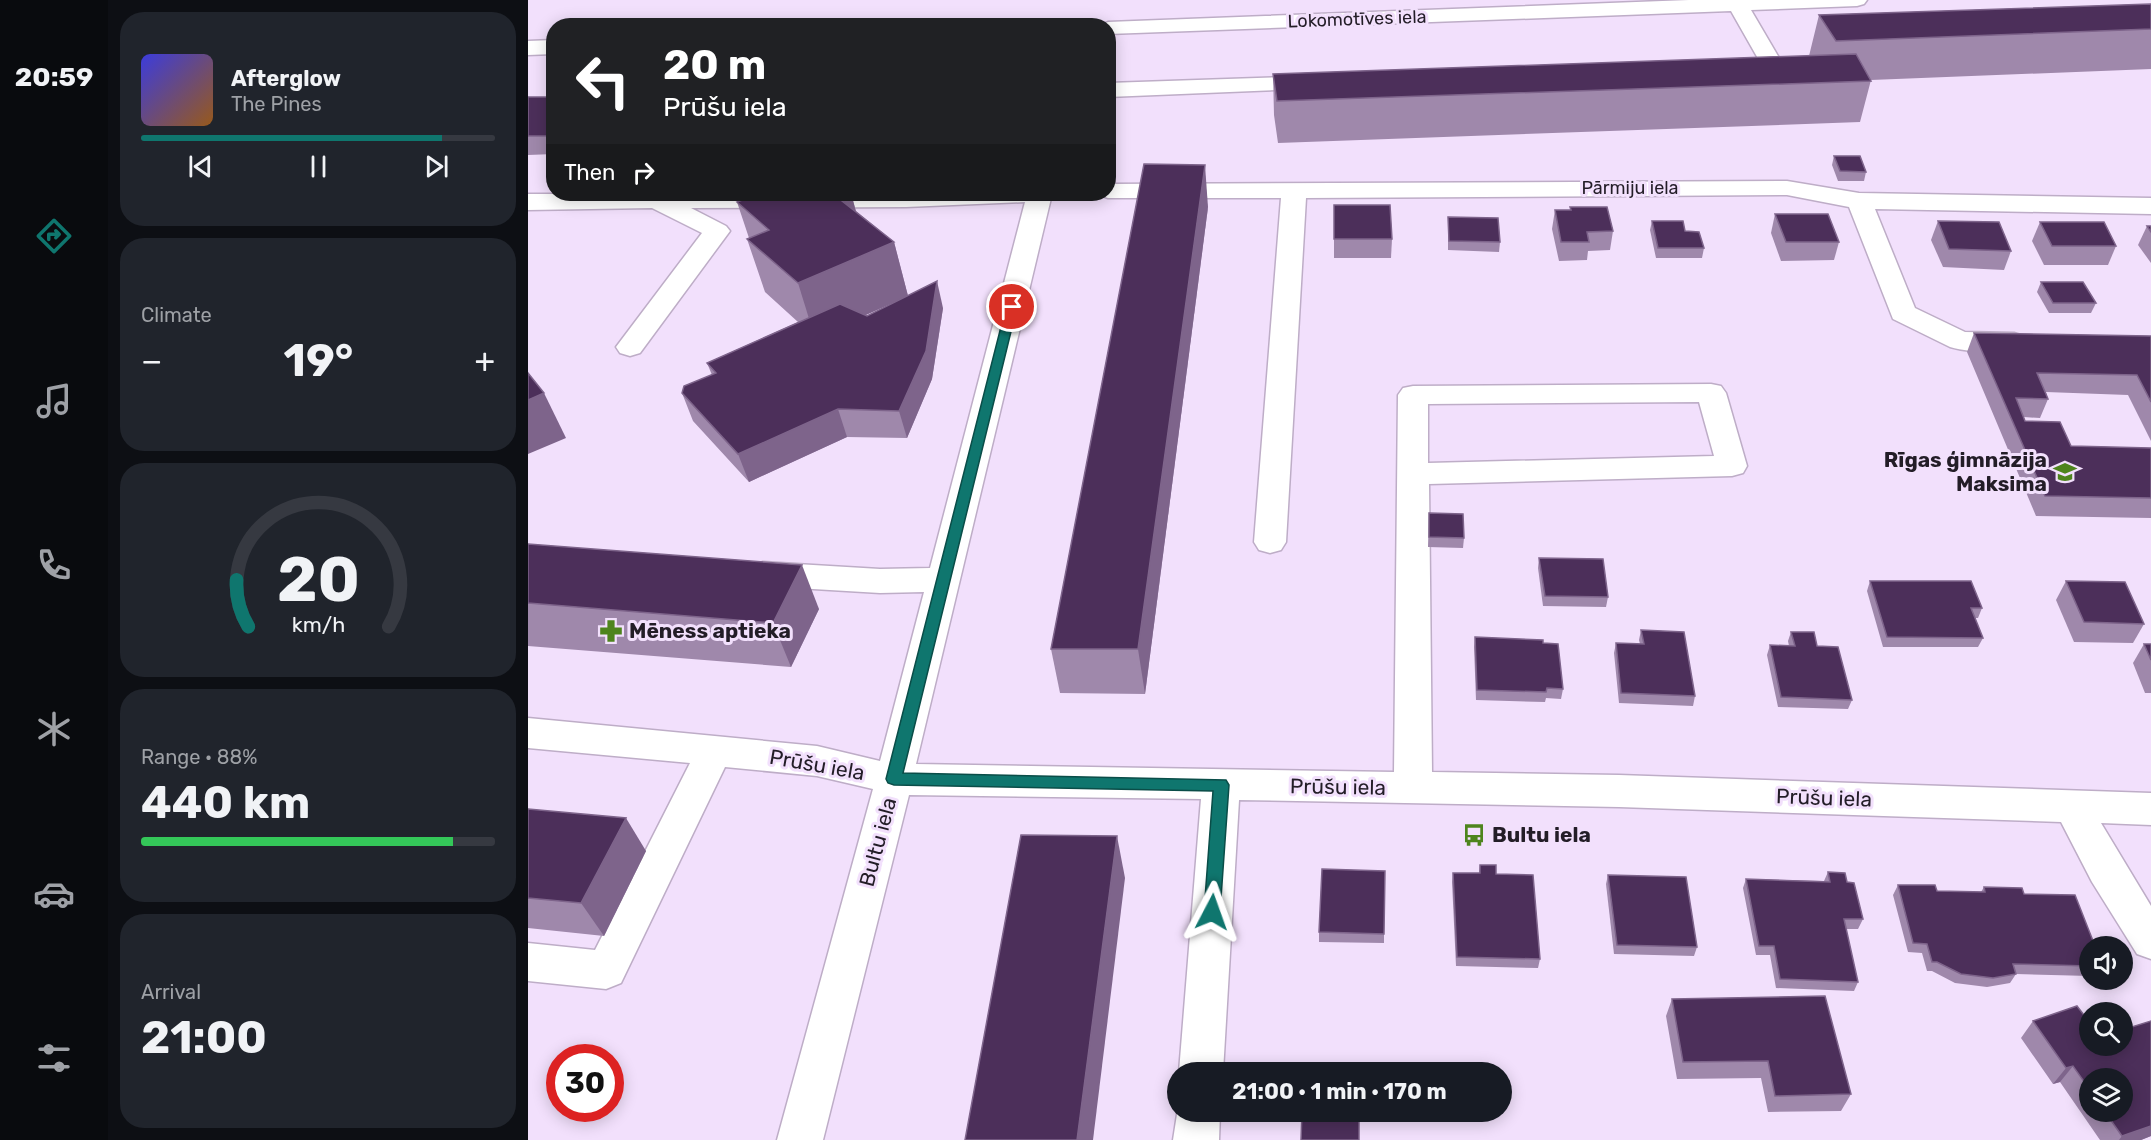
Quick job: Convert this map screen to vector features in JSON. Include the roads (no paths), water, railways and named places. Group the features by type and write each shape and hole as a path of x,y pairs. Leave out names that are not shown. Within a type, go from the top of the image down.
{"street":[{"name":"Lokomotīves iela","path":"1116,28 1857,0"},
{"path":"1727,70 1774,69 1737,4"},
{"path":"528,48 546,47"},
{"path":"1116,90 1342,82"},
{"name":"Pārmiju iela","path":"1116,191 1787,188 1859,201 2151,206"},
{"path":"1270,542 1294,190"},
{"path":"528,202 590,201"},
{"path":"655,201 717,231"},
{"path":"630,347 717,231 793,201"},
{"name":"Bultu iela","path":"800,1140 894,779 1038,201"},
{"path":"1859,201 1903,313 1960,341 2043,343"},
{"path":"1413,788 1413,395 1711,393 1731,466 1414,474"},
{"path":"730,571 880,582 944,580"},
{"name":"Prūšu iela","path":"528,733 817,761 894,779 1631,791 2151,809"},
{"path":"528,962 606,970 714,750"},
{"path":"1202,1062 1221,785"},
{"path":"2073,808 2106,870 2151,941"},
{"path":"1196,1140 1197,1122"}],"place":[{"name":"Rīgas ģimnāzija Maksima","path":"2065,472"},
{"name":"Mēness aptieka","path":"611,631"},
{"name":"Bultu iela","path":"1474,835"}]}
